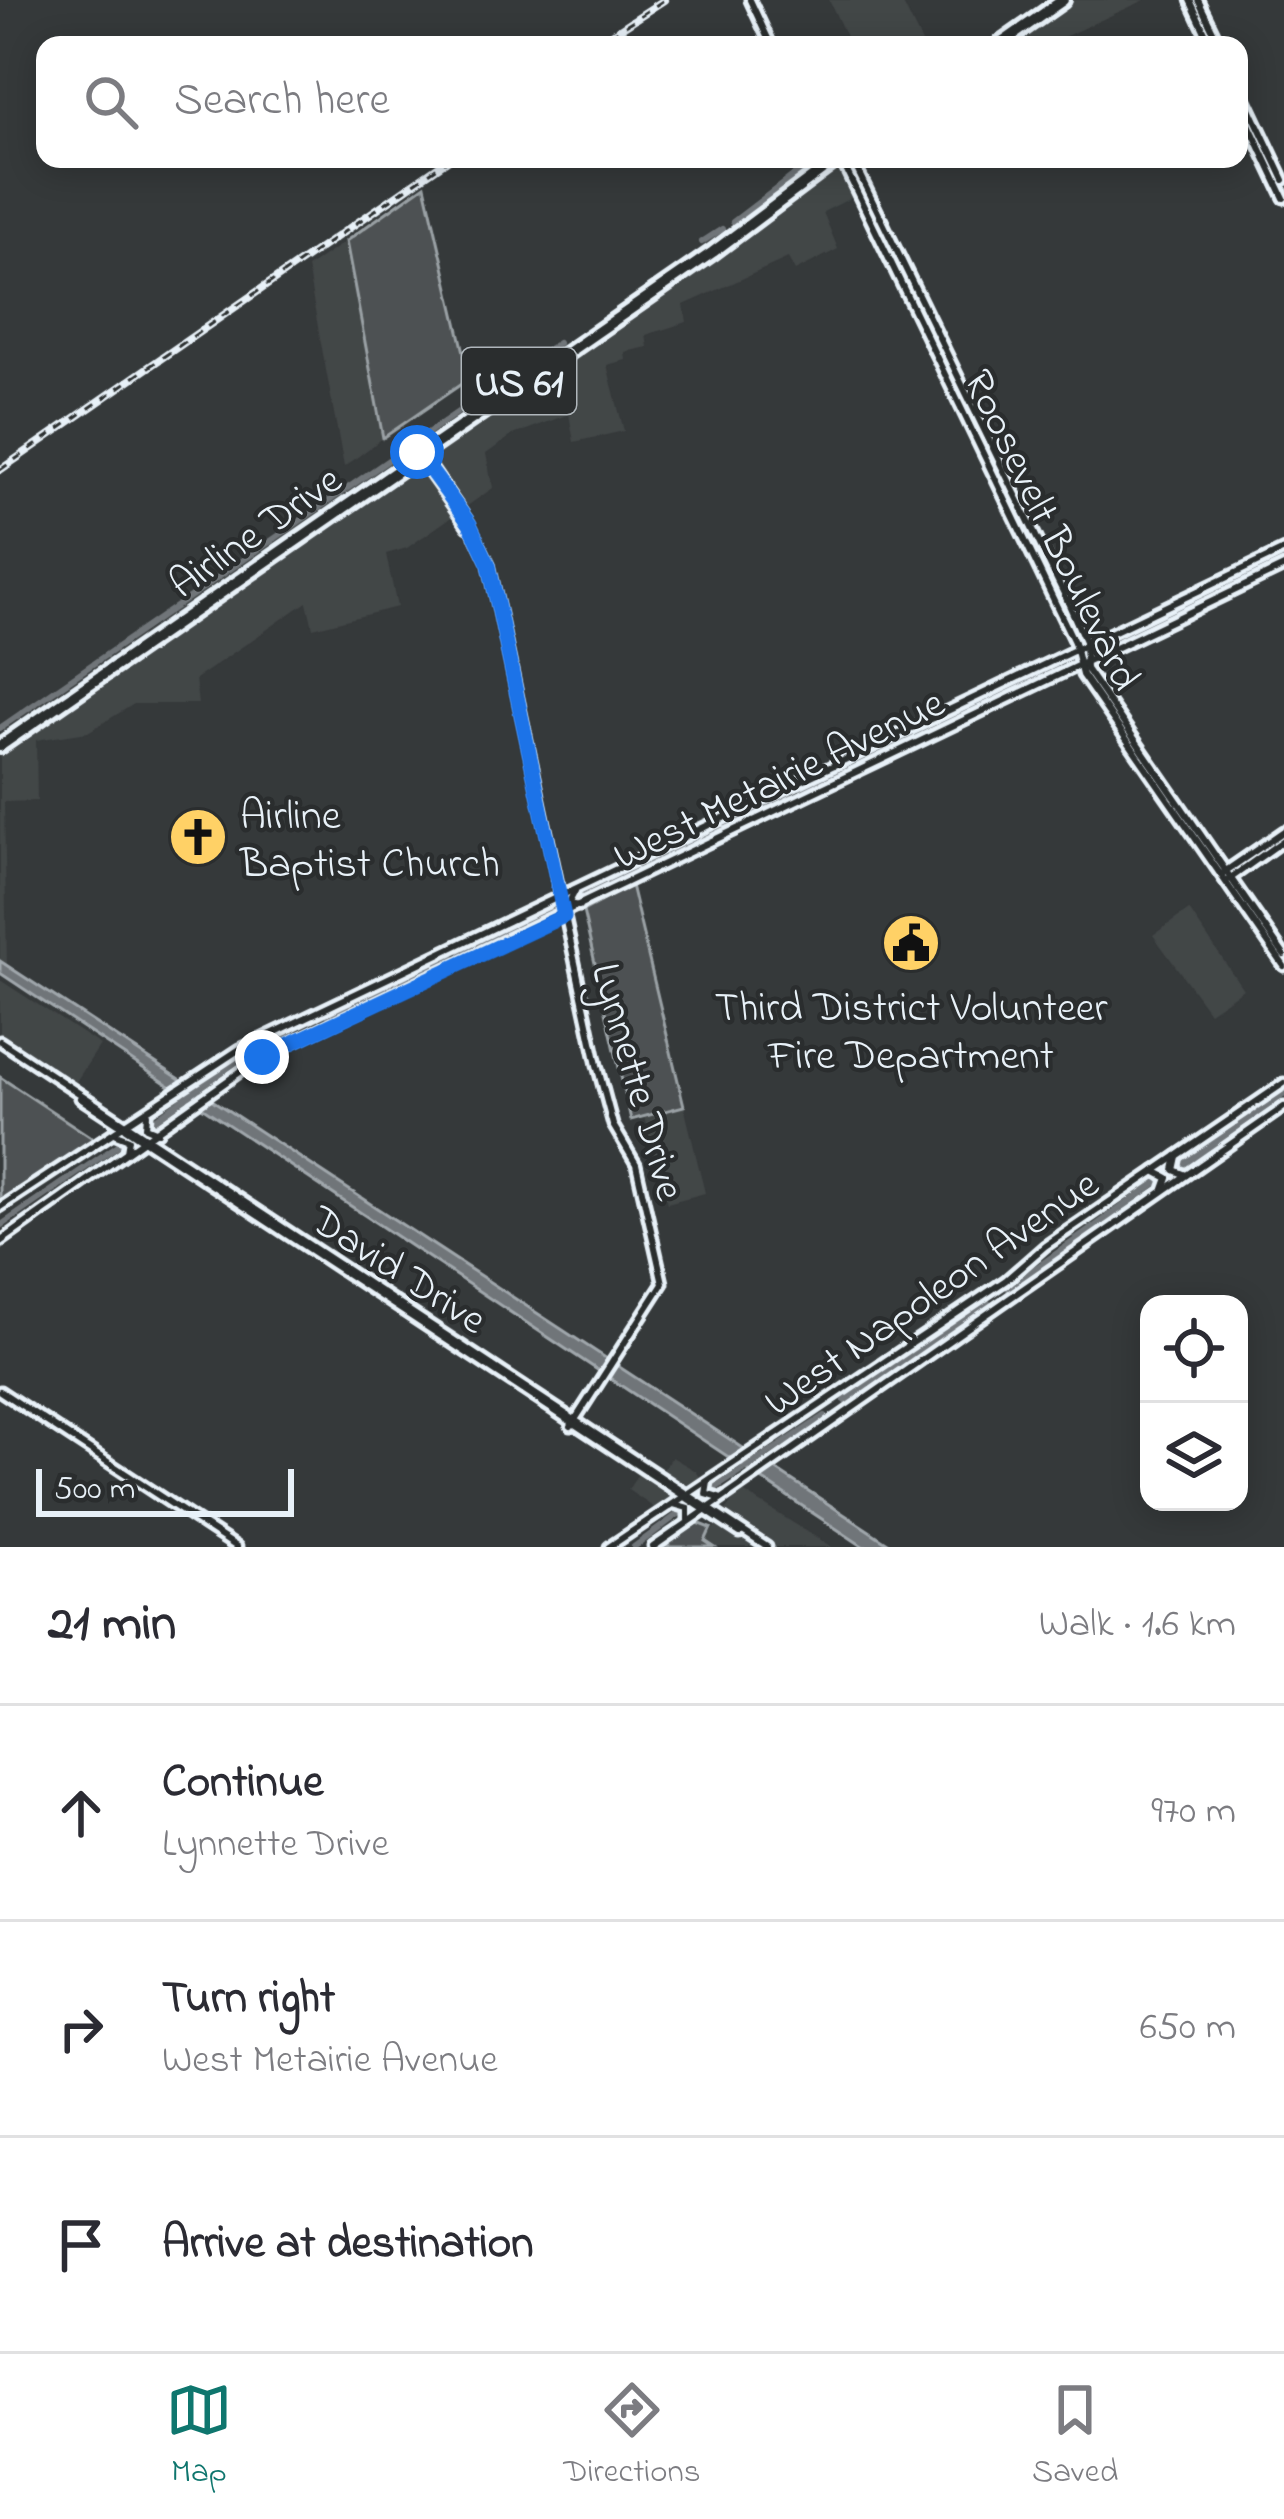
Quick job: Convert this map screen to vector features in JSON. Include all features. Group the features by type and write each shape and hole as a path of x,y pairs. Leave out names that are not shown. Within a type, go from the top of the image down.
{"highway":[{"path":"1009,36 1059,0"},
{"name":"Airline Drive","path":"474,416 712,248 816,168"},
{"name":"Airline Drive","path":"0,744 826,168"}],"main road":[{"path":"750,0 767,36"},
{"path":"1194,0 1212,36"},
{"path":"1248,104 1284,180"},
{"path":"1248,122 1284,198"},
{"name":"Roosevelt Boulevard","path":"843,168 1081,647"},
{"name":"Roosevelt Boulevard","path":"856,168 1081,647 1081,664 1284,966"},
{"name":"Lynnette Drive","path":"419,454 470,528 491,572 606,1103 636,1164 664,1276 574,1423"},
{"name":"West Metairie Avenue","path":"0,1207 240,1049 1284,550"},
{"name":"West Metairie Avenue","path":"0,1243 190,1112 243,1068 1284,567"},
{"path":"1104,637 1096,647 1108,651"},
{"path":"1060,658 1069,664 1065,672"},
{"path":"785,790 795,795 788,805"},
{"path":"1225,877 1284,831"},
{"path":"1225,877 1284,840"},
{"name":"Roosevelt Boulevard","path":"1225,877 1284,956"},
{"path":"582,885 568,904 585,905"},
{"path":"322,1012 316,1023 326,1026"},
{"path":"297,1024 307,1029 298,1040"},
{"name":"David Drive","path":"0,1042 766,1547"},
{"name":"West Napoleon Avenue","path":"614,1545 982,1297 1045,1246 1284,1083"},
{"name":"West Napoleon Avenue","path":"653,1547 1284,1108"},
{"path":"149,1111 146,1127 162,1131"},
{"path":"91,1144 126,1135 130,1148 116,1162"},
{"path":"1180,1153 1174,1170 1187,1174"},
{"path":"1154,1171 1168,1178 1162,1192"},
{"path":"1006,1280 1001,1291 1010,1297"},
{"path":"982,1297 993,1298 991,1310"},
{"path":"0,1391 237,1547"},
{"path":"842,1392 838,1404 848,1410"},
{"path":"818,1408 831,1411 829,1423"},
{"path":"714,1474 705,1491 713,1499 723,1497"},
{"path":"669,1506 688,1508 687,1524"}],"shaded area":[{"path":"829,0 901,0 919,36 846,36"},
{"path":"1069,0 1145,0 1066,36 1019,36"},
{"path":"833,168 864,168 873,187 823,212 838,249 795,271 788,258 684,305 687,322 646,335 648,347 625,352 626,360 607,365 624,431 574,442 569,414 513,435 486,454 493,488 407,548 386,554 397,607 313,628 307,602 195,679 198,704 134,704 88,732 36,740 37,801 4,802 7,965 0,961 0,751 680,280"},
{"path":"425,185 470,378 383,438 346,241"},
{"path":"346,241 383,438 344,467 307,268"},
{"path":"631,885 684,1106 631,1120 583,911"},
{"path":"1189,910 1243,989 1209,1012 1153,935"},
{"path":"0,961 894,1547 864,1547 0,973"},
{"path":"0,980 100,1045 73,1086 0,1037"},
{"path":"0,1077 94,1139 0,1206"},
{"path":"684,1106 705,1193 667,1203 644,1117"},
{"path":"672,1457 700,1477 687,1485 662,1471"},
{"path":"638,1474 670,1496 670,1501 656,1509 628,1490"},
{"path":"740,1490 832,1547 714,1547 705,1541"},
{"path":"698,1523 711,1528 705,1541 714,1547 661,1547"}],"waterway":[{"path":"733,222 803,168"},
{"path":"702,242 722,229"},
{"path":"0,728 558,343"},
{"path":"1107,643 1284,559"},
{"path":"803,790 1055,668"},
{"path":"572,900 790,796"},
{"path":"462,953 557,907"},
{"path":"329,1016 453,957"},
{"path":"151,1122 237,1061 292,1034"},
{"path":"1181,1166 1284,1094"},
{"path":"0,1226 124,1141"},
{"path":"1008,1288 1160,1180"},
{"path":"845,1401 988,1303"},
{"path":"708,1493 825,1416"},
{"path":"634,1547 685,1509"}],"railway":[{"path":"609,36 664,0"},
{"path":"0,470 436,168"}],"place":[{"name":"Airline Baptist Church","path":"198,837"},
{"name":"Third District Volunteer Fire Department","path":"911,943"}],"route":[{"path":"262,1057 564,916 489,565 470,524 417,452"}]}
